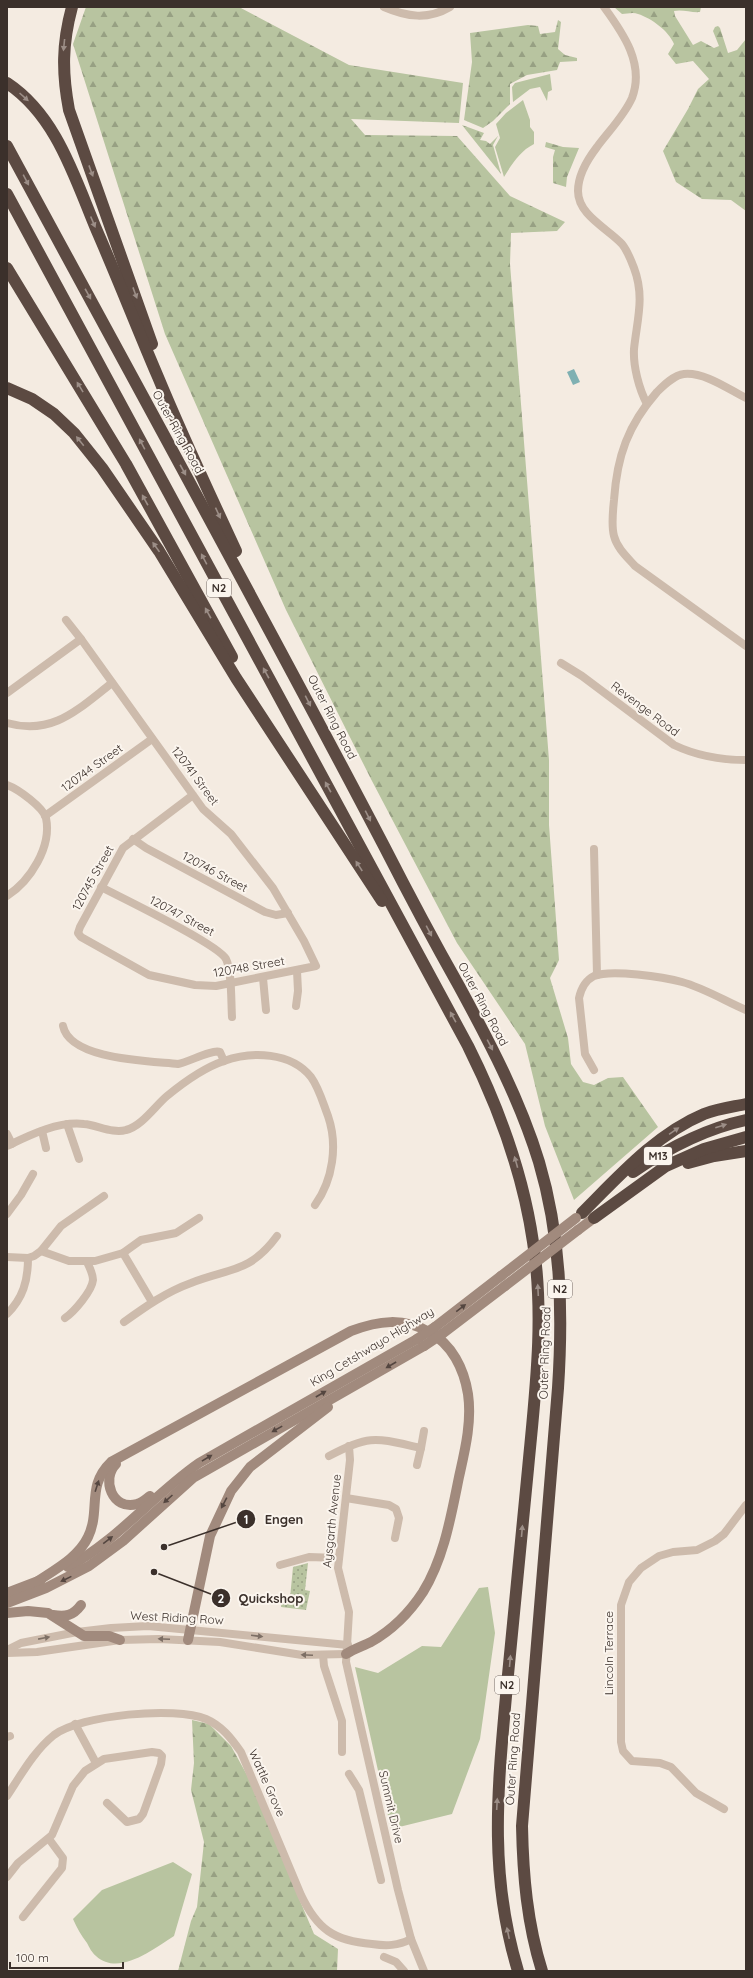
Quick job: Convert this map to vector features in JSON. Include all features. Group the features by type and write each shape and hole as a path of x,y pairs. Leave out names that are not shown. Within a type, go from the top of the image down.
{"highway":[{"path":"72,7 63,47 65,86 69,110 139,304 180,427"},
{"path":"7,83 26,98 51,129 67,162 180,427 290,666"},
{"name":"Outer Ring Road","path":"7,146 290,666 512,1090 538,1159 552,1215 561,1292 560,1369 522,1826 524,1883 535,1949 542,1971"},
{"name":"Outer Ring Road","path":"7,194 434,981 477,1064 502,1120 516,1164 529,1216 537,1275 538,1355 496,1824 498,1863 504,1913 518,1971"},
{"path":"7,268 126,464 281,746"},
{"path":"7,388 32,399 54,414 74,433 102,468 159,551 225,661 434,981"},
{"path":"579,1216 640,1157 673,1132 705,1114 746,1104"},
{"name":"King Cetshwayo Highway","path":"579,1216 632,1173 665,1151 710,1130 746,1120"},
{"name":"King Cetshwayo Highway","path":"594,1218 666,1166 704,1149 746,1137"},
{"path":"594,1218 682,1165 714,1156 746,1151"}],"main road":[{"name":"King Cetshwayo Highway","path":"438,1330 500,1276 579,1216"},
{"name":"King Cetshwayo Highway","path":"7,1603 53,1585 89,1566 123,1541 193,1478 356,1385 506,1286 594,1218"},
{"path":"35,1583 72,1558 83,1545 93,1526 94,1495 102,1472 111,1462 332,1341 365,1326 401,1321 425,1329 444,1342 460,1366 466,1382 469,1407 465,1449 446,1537 433,1572 413,1606 386,1632 371,1642 350,1649"},
{"name":"King Cetshwayo Highway","path":"7,1593 35,1583 66,1568 95,1550 121,1530 166,1488 189,1470 220,1450 420,1342"},
{"path":"188,1640 207,1548 214,1524 231,1491 243,1474 266,1454 356,1385"},
{"path":"128,1453 114,1465 108,1479 112,1494 124,1504 132,1505 140,1503 178,1475 189,1470"},
{"path":"7,1613 28,1611 66,1616 75,1612 81,1606"},
{"path":"48,1614 76,1632 87,1637 109,1636 120,1640"}],"street":[{"path":"384,7 410,16 423,17 439,13 450,7"},
{"path":"604,7 630,48 636,65 637,81 632,98 625,110 590,156 581,174 578,193 586,212 623,245 634,270 640,309 634,349 634,364 647,404"},
{"path":"746,398 706,378 693,374 683,374 674,377 662,387 647,404 626,438 619,462 613,513 614,537 624,554 635,566 746,646"},
{"name":"120741 Street","path":"66,620 203,809 236,840 273,888 316,966"},
{"path":"7,693 81,639"},
{"name":"Revenge Road","path":"561,663 582,676 674,745 698,755 714,758 746,760"},
{"path":"7,723 20,727 36,727 59,722 112,683"},
{"name":"120744 Street","path":"45,816 152,739"},
{"path":"7,785 27,796 45,816 46,835 42,851 23,885 7,896"},
{"name":"120745 Street","path":"78,934 119,854 133,839 193,795"},
{"name":"120746 Street","path":"133,839 265,912 276,916 288,913"},
{"path":"594,849 597,975"},
{"name":"120747 Street","path":"101,887 219,950 226,959 229,971 232,1017"},
{"name":"120748 Street","path":"78,934 85,940 155,977 205,986 262,978 316,966"},
{"path":"296,971 298,991 296,1006"},
{"path":"594,1070 585,1054 579,998 581,990 586,983 597,975 627,974 681,982 746,1010"},
{"path":"262,978 266,1010"},
{"path":"63,1026 64,1032 74,1043 92,1052 105,1055 178,1064 188,1062 215,1051 220,1052 224,1061"},
{"path":"7,1134 10,1145 42,1131 67,1124 84,1124 117,1131 127,1130 139,1123 173,1091 207,1069 224,1061 259,1056 281,1058 297,1065 315,1084 330,1122 333,1151 326,1188 315,1205"},
{"path":"67,1124 79,1159"},
{"path":"42,1131 46,1148"},
{"path":"7,1214 21,1195 33,1174"},
{"path":"7,1256 28,1258 41,1251 60,1226 104,1196"},
{"path":"41,1251 69,1261 87,1262 123,1253 141,1240 176,1233 199,1218"},
{"path":"124,1322 152,1302 190,1283 248,1265 262,1255 277,1236"},
{"path":"123,1253 152,1302"},
{"path":"7,1314 21,1296 26,1285 28,1258"},
{"path":"65,1318 74,1311 91,1286 92,1273 87,1262"},
{"path":"417,1465 424,1431"},
{"path":"329,1456 360,1442 380,1439 421,1448"},
{"name":"Aysgarth Avenue","path":"349,1446 350,1460 338,1558 340,1582 349,1612 350,1649"},
{"path":"346,1498 388,1506 396,1509 399,1518 394,1538"},
{"name":"Lincoln Terrace","path":"724,1809 696,1793 671,1767 660,1763 642,1763 632,1761 623,1751 621,1742 620,1672 621,1605 629,1582 647,1563 669,1552 697,1550 709,1545 724,1534 746,1505"},
{"path":"280,1565 309,1557 338,1558"},
{"name":"West Riding Row","path":"7,1650 21,1643 76,1632 141,1626 231,1633 350,1649"},
{"path":"229,1644 231,1633"},
{"name":"West Riding Row","path":"7,1653 37,1652 120,1640 188,1640 229,1644 279,1652 323,1655 350,1649"},
{"name":"Summit Drive","path":"350,1649 348,1670 379,1810 411,1939 424,1971"},
{"path":"323,1655 324,1666 342,1720 342,1752"},
{"name":"Wattle Grove","path":"7,1796 31,1761 49,1740 60,1731 75,1724 135,1715 177,1713 196,1716 213,1722 228,1734 247,1763 301,1894 319,1924 334,1936 354,1942 391,1945 411,1939"},
{"path":"75,1724 96,1763"},
{"path":"7,1877 24,1858 49,1839 55,1831 73,1786 85,1771 96,1763 116,1757 152,1752 159,1753 163,1759 143,1814 139,1819 127,1822 107,1803"},
{"path":"349,1774 358,1790 366,1814 380,1880"},
{"path":"366,1814 379,1810"},
{"path":"23,1917 62,1868 63,1858 49,1839"},
{"path":"384,1957 396,1962 404,1971"}],"green space":[{"path":"86,7 239,7 349,65 463,83 459,123 351,119 365,135 457,136 510,196 565,222 557,231 511,233 510,264 549,760 549,825 559,960 550,978 568,1038 571,1064 583,1082 594,1085 608,1078 623,1077 658,1127 574,1200 545,1126 525,1044 457,943 372,781 286,610 165,334 73,44"},
{"path":"614,7 701,7 700,12 680,10 674,11 675,16 693,45 701,41 714,48 719,46 713,31 715,27 718,26 728,53 737,50 746,39 746,211 731,200 702,199 676,182 663,151 698,89 709,79 693,61 676,64 668,54 674,44 672,39 659,26 638,14 622,14"},
{"path":"558,20 561,22 558,49 565,55 577,58 577,61 560,62 557,70 527,75 510,84 510,104 493,121 483,128 464,120 472,62 470,33 528,25 538,26 540,34 555,32"},
{"path":"550,74 552,90 548,92 547,101 540,87 530,89 513,102 512,87 515,83"},
{"path":"523,100 530,120 530,127 534,132 534,144 520,154 504,177 495,147 500,138 496,124 506,113"},
{"path":"462,125 484,133 480,140 486,141 490,144 498,136 493,145 501,174"},
{"path":"546,142 563,147 579,148 567,177 566,187 553,183 553,157 555,150 545,147"},
{"path":"308,1563 305,1590 310,1591 306,1610 281,1607 282,1597 290,1598 293,1567"},
{"path":"488,1587 495,1633 480,1739 452,1814 391,1829 355,1667 378,1673 422,1646 441,1647 479,1588"},
{"path":"192,1720 209,1724 231,1746 247,1775 314,1934 338,1949 337,1971 178,1971 191,1921 197,1907 204,1842 191,1790 194,1763"},
{"path":"173,1862 192,1874 174,1936 146,1954 125,1962 115,1964 105,1962 96,1956 92,1952 73,1919 102,1890"}],"water":[{"path":"574,369 580,382 573,385 567,372"}],"place":[{"name":"Engen","path":"164,1547"},
{"name":"Quickshop","path":"154,1572"}]}
